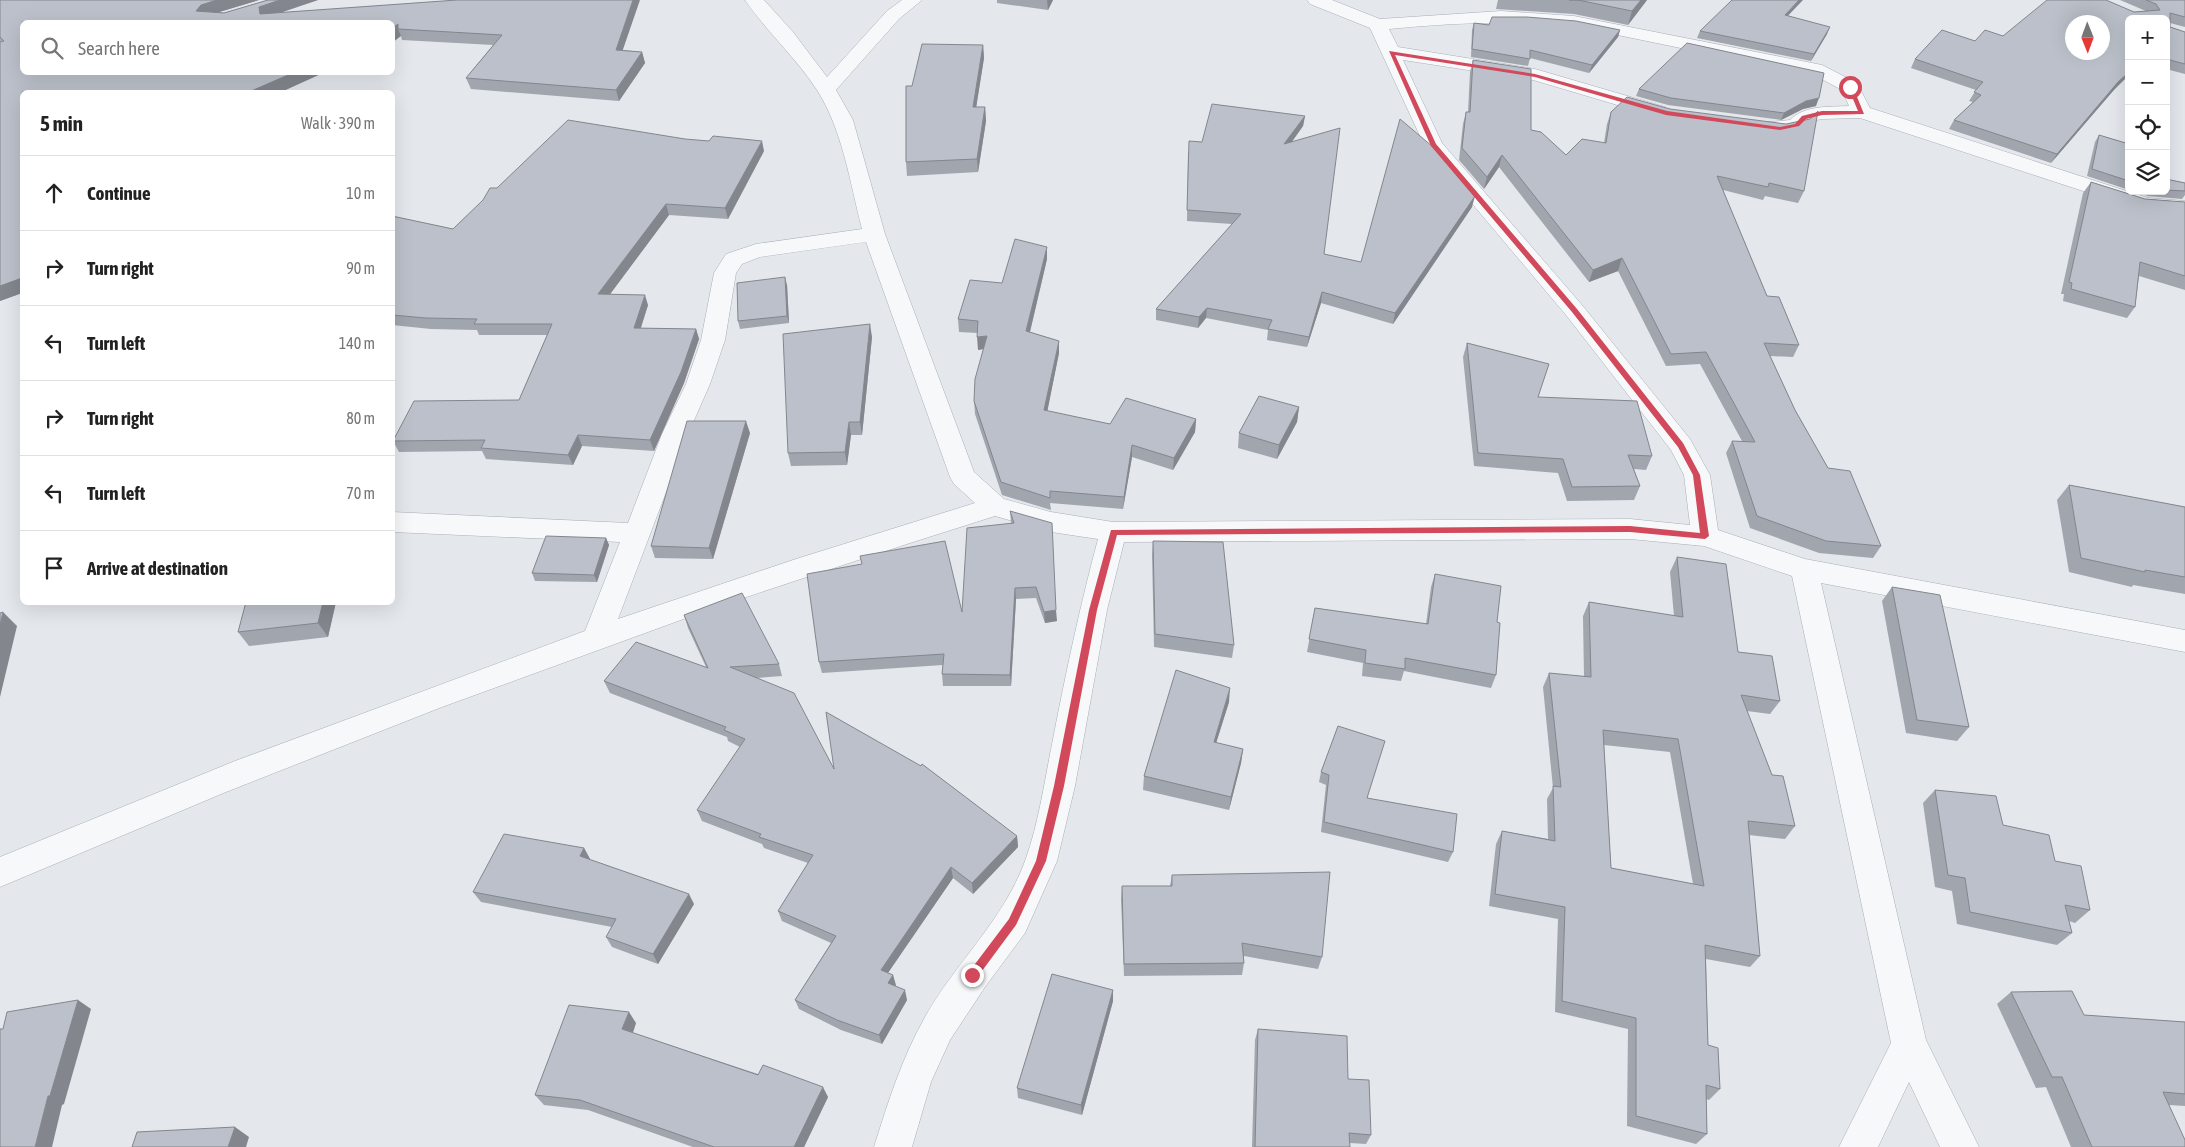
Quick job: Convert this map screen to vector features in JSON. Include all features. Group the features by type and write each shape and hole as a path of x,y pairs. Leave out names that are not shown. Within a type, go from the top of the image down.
{"street":[{"path":"754,0 786,36 826,89 843,120 874,234 948,442 963,477 995,506 1051,522 1114,532 1630,529 1705,536 1804,569 2185,641"},
{"path":"826,89 893,15 913,0"},
{"path":"1316,0 1368,14 1424,20 1541,16 1822,71 1850,87 1862,112"},
{"path":"1556,0 1574,21"},
{"path":"1368,14 1391,52 1433,145 1574,310 1681,445 1697,475 1705,536"},
{"path":"1391,52 1535,75 1676,114"},
{"path":"1752,124 1780,128 1797,125 1804,118 1822,113 1862,112 2146,204 2185,207"},
{"path":"596,637 675,434 698,384 712,340 725,273 734,259 756,251 874,234"},
{"path":"0,872 244,770 596,637 842,552 995,506"},
{"path":"395,522 637,533"},
{"path":"893,1147 914,1078 938,1028 972,975 1013,922 1041,861 1059,786 1093,610 1114,532"},
{"path":"1804,569 1909,1044 1960,1147"},
{"path":"1858,1147 1909,1044"}],"building":[{"path":"0,0 217,0 201,5 196,11 224,13 268,0 280,0 259,7 260,14 457,0 633,0 616,50 642,52 616,90 466,78 502,35 398,29 398,24 395,26 395,20 20,20 20,75 288,75 254,90 20,90 20,279 0,286 0,42 4,41 0,37"},
{"path":"1578,0 1641,0 1632,11"},
{"path":"1732,0 1799,0 1785,15 1830,27 1814,54 1700,31"},
{"path":"2047,0 2106,0 2134,12 2160,10 2156,4 2146,0 2185,0 2185,17 2170,13 2170,15 2125,15 2125,76 2057,154 1954,120 1981,95 1974,92 1983,82 1915,59 1942,30 1975,41 1985,30 2003,36"},
{"path":"1492,17 1527,17 1576,21 1620,30 1592,65 1530,50 1530,59 1472,49 1474,23 1489,25"},
{"path":"2170,27 2185,32 2185,64 2170,60"},
{"path":"1687,43 1824,73 1819,98 1806,101 1784,113 1671,98 1639,89"},
{"path":"922,44 983,45 973,107 985,107 977,159 906,162 906,86 912,86"},
{"path":"1473,60 1531,69 1531,130 1541,132 1566,155 1582,139 1606,143 1611,112 1627,97 1670,109 1786,124 1810,119 1818,111 1804,191 1769,183 1768,187 1717,176 1767,296 1779,297 1799,345 1764,343 1795,410 1828,468 1850,471 1881,546 1826,541 1757,516 1732,441 1755,442 1706,352 1671,354 1622,258 1593,270 1502,155 1487,177 1462,148 1466,112 1470,112"},
{"path":"1212,104 1305,116 1284,144 1340,128 1324,254 1361,262 1400,119 1433,147 1475,196 1395,313 1322,292 1309,337 1268,329 1272,320 1207,308 1199,317 1156,309 1241,214 1187,210 1189,141 1202,142"},
{"path":"568,120 685,139 709,141 713,136 762,141 725,208 666,204 598,294 645,295 634,328 696,329 681,372 650,440 578,435 568,455 481,448 485,440 395,441 395,437 414,401 519,400 552,324 474,324 477,319 395,315 395,217 453,229 483,200 490,188 497,188"},
{"path":"2099,135 2125,143 2125,180 2092,169"},
{"path":"2170,180 2185,183 2185,191 2170,190"},
{"path":"2091,182 2125,193 2125,195 2145,199 2185,202 2185,276 2140,262 2135,307 2071,289 2072,283 2069,282"},
{"path":"1015,239 1047,247 1026,331 1059,341 1044,410 1110,424 1126,398 1196,419 1174,458 1132,445 1124,497 1050,491 1050,498 1001,482 974,401 975,379 987,336 977,337 978,321 958,319 970,280 1002,283"},
{"path":"785,277 787,316 738,321 737,283"},
{"path":"870,324 860,422 849,422 845,452 788,453 783,334"},
{"path":"1467,343 1549,364 1538,397 1637,401 1652,456 1628,455 1640,486 1572,487 1563,459 1478,453"},
{"path":"1259,396 1299,407 1279,445 1239,433"},
{"path":"687,421 746,421 709,548 651,546"},
{"path":"2069,485 2185,507 2185,577 2145,570 2145,572 2081,558"},
{"path":"1010,511 1052,523 1056,610 1044,612 1036,587 1015,588 1010,675 942,674 944,654 819,662 807,574 862,564 860,556 945,541 962,612 967,528 1014,523"},
{"path":"546,536 606,538 594,575 532,573"},
{"path":"1153,541 1223,542 1234,645 1155,634"},
{"path":"1677,557 1726,564 1738,652 1772,656 1780,701 1741,695 1772,775 1783,776 1795,826 1748,821 1760,956 1705,945 1708,1045 1718,1048 1720,1089 1706,1085 1707,1134 1636,1116 1636,1018 1562,1001 1565,907 1495,894 1502,831 1555,841 1553,786 1561,787 1549,673 1591,677 1589,602 1683,617","holes":["1603,730 1678,739 1704,886 1611,868"]},
{"path":"1435,574 1501,586 1497,622 1500,623 1496,675 1405,658 1405,669 1365,663 1366,650 1309,639 1315,608 1428,624"},
{"path":"1892,587 1940,595 1969,727 1917,720"},
{"path":"742,593 779,664 730,667 794,693 834,769 826,712 921,766 922,764 1017,836 972,883 951,867 881,970 893,975 888,983 905,990 879,1035 837,1020 795,1000 836,936 778,911 813,855 759,837 761,834 697,810 745,739 724,730 726,727 604,681 636,642 708,668 684,615"},
{"path":"245,605 322,605 318,623 238,632"},
{"path":"3,612 0,625 0,613"},
{"path":"1176,670 1230,688 1214,742 1243,749 1231,797 1144,776"},
{"path":"1338,726 1385,741 1367,798 1457,814 1453,852 1324,822 1329,775 1321,772"},
{"path":"1935,790 1996,796 2003,825 2049,835 2055,861 2081,866 2090,910 2065,905 2072,933 1970,912 1965,878 1948,875"},
{"path":"504,834 584,848 580,856 689,894 653,954 606,937 616,919 473,892"},
{"path":"1330,872 1322,957 1242,943 1244,963 1124,964 1122,886 1172,886 1172,875"},
{"path":"1052,974 1113,990 1081,1105 1017,1088"},
{"path":"2072,991 2084,1015 2185,1022 2185,1094 2163,1092 2185,1140 2185,1147 2092,1147 2062,1077 2052,1077 2011,992"},
{"path":"78,1000 50,1096 48,1096 35,1147 0,1147 0,1029 3,1029 7,1012"},
{"path":"569,1005 629,1012 622,1029 758,1075 763,1065 823,1087 794,1147 714,1147 580,1100 535,1095"},
{"path":"1258,1029 1347,1036 1348,1079 1369,1080 1371,1135 1349,1133 1350,1147 1255,1147"},
{"path":"235,1127 228,1147 132,1147 137,1132"}],"route":[{"path":"972,975 1013,922 1041,861 1059,786 1093,610 1114,532 1630,529 1705,536 1697,475 1681,445 1574,310 1433,145 1391,52 1535,75 1666,113 1780,128 1797,125 1804,118 1822,113 1862,112 1850,87"}]}
